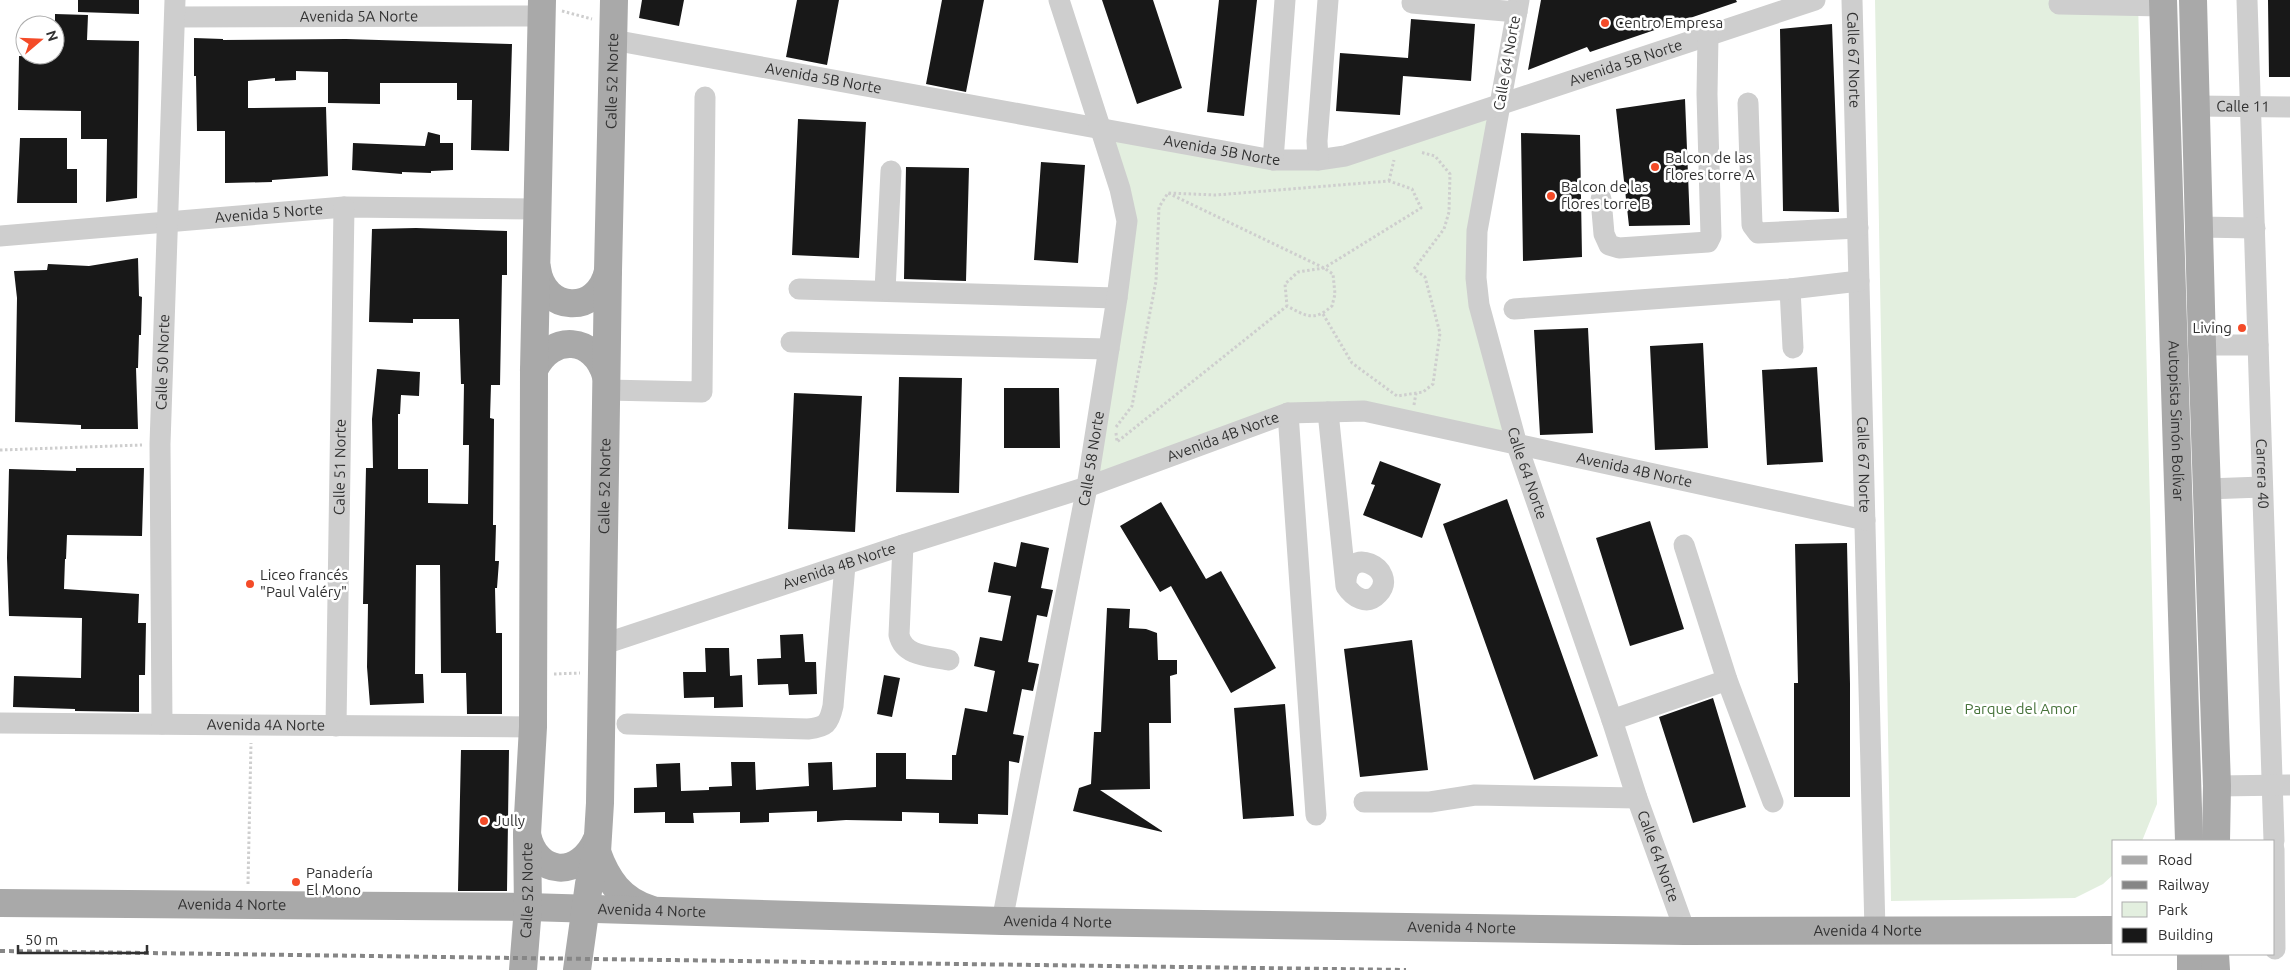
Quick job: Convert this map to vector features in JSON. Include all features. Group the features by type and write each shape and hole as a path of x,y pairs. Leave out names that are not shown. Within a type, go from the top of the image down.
{"main road":[{"name":"Autopista Simón Bolívar","path":"2193,0 2202,345 2217,786 2216,840"},
{"name":"Autopista Simón Bolívar","path":"2163,3 2189,840"},
{"name":"Calle 52 Norte","path":"523,970 528,907 527,834 533,726 534,370 542,8"},
{"name":"Calle 52 Norte","path":"577,970 597,846 600,802 600,672 613,22"},
{"path":"537,266 543,287 559,301 570,304 581,303 599,291 605,282 608,271"},
{"path":"534,370 543,354 550,349 568,344 577,345 593,352 604,367 606,383"},
{"path":"2179,840 2188,811"},
{"path":"527,834 529,844 535,854 553,866 564,868 585,860 597,846 611,883 622,894 634,903 649,909 664,910"},
{"name":"Avenida 4 Norte","path":"0,903 528,907 1002,921 1685,931 2108,927"},
{"path":"2191,955 2191,970"},
{"path":"2215,955 2216,970"}],"street":[{"name":"Calle 58 Norte","path":"1002,921 1087,487 1118,298 1127,221 1120,188 1058,0"},
{"path":"1273,160 1285,0"},
{"path":"1318,160 1328,0"},
{"name":"Avenida 5B Norte","path":"613,22 1100,130 1273,160 1318,160 1345,156 1815,0"},
{"name":"Calle 67 Norte","path":"1852,0 1875,930"},
{"name":"Carrera 40","path":"2247,0 2252,106 2262,487 2282,786 2274,840"},
{"path":"1412,3 1518,6"},
{"path":"2059,4 2163,3"},
{"name":"Calle 64 Norte","path":"1518,6 1477,231 1476,278 1479,305 1517,445 1637,798 1685,931"},
{"name":"Avenida 5A Norte","path":"175,9 542,8"},
{"name":"Calle 50 Norte","path":"162,724 160,444 175,9"},
{"path":"1601,199 1604,234 1609,245 1619,248 1708,242 1711,236 1707,94 1708,36"},
{"path":"606,383 702,392 705,97"},
{"path":"1748,103 1752,225 1758,233 1858,228"},
{"name":"Calle 11","path":"2195,106 2290,107"},
{"path":"885,290 891,171"},
{"name":"Avenida 5 Norte","path":"0,236 344,208 538,209"},
{"name":"Calle 51 Norte","path":"336,726 344,208"},
{"path":"2199,227 2255,228"},
{"path":"1514,309 1790,289 1859,281"},
{"path":"799,289 1118,298"},
{"path":"1790,289 1793,348"},
{"path":"791,342 1109,349"},
{"path":"2202,345 2258,345"},
{"name":"Avenida 4B Norte","path":"601,646 903,544 1087,487 1288,413 1364,411 1865,520"},
{"path":"1328,412 1346,586"},
{"path":"1288,413 1316,815"},
{"path":"2207,489 2262,487"},
{"path":"903,544 899,635 901,644 907,650 917,654 949,660"},
{"path":"1684,545 1728,680 1773,802"},
{"path":"627,724 822,728 830,719 833,706 845,565"},
{"path":"1612,720 1728,680"},
{"name":"Avenida 4A Norte","path":"0,723 533,726"},
{"path":"2217,786 2282,786"},
{"path":"1364,802 1430,802 1475,795 1637,798"}],"path":[{"path":"542,8 613,22"},
{"path":"1323,314 1352,363 1397,396 1423,392 1433,384 1440,333 1425,277 1414,268 1444,229 1449,212 1450,174 1435,156 1417,151"},
{"path":"1389,181 1395,157"},
{"path":"1168,193 1216,195 1389,181 1412,189 1421,208 1324,268 1298,272 1285,284 1287,306"},
{"path":"1168,193 1333,274 1335,294 1332,306 1323,314 1308,317 1287,306"},
{"path":"1168,193 1159,207 1156,281 1140,372 1132,406 1115,428 1117,442 1287,306"},
{"path":"0,450 160,444"},
{"path":"534,674 600,672"},
{"path":"248,893 251,725"}],"green space":[{"name":"Parque del Amor","path":"1875,0 2138,0 2157,804 2142,840 2112,840 2112,876 2103,884 2075,898 1891,901"},
{"path":"1500,103 1476,278 1517,445 1364,411 1288,413 1087,487 1127,221 1100,129 1318,160"}],"building":[{"path":"78,0 139,0 139,14 78,12"},
{"path":"642,0 684,0 679,26 639,18"},
{"path":"797,0 839,0 827,65 786,57"},
{"path":"942,0 984,0 966,92 926,84"},
{"path":"1102,0 1153,0 1182,88 1137,104"},
{"path":"1219,0 1257,0 1244,116 1207,112"},
{"name":"Centro Empresa","path":"1541,0 1736,0 1737,2 1590,52 1587,47 1528,70"},
{"path":"2268,0 2290,0 2290,77 2269,77"},
{"path":"55,14 88,15 87,40 139,41 137,198 106,202 107,139 81,139 81,111 18,110 19,65 65,65 65,15"},
{"path":"1411,19 1475,24 1471,81 1403,76 1400,115 1336,111 1340,53 1408,58"},
{"path":"1832,24 1839,212 1783,211 1780,29"},
{"path":"194,38 223,40 346,39 512,44 509,151 471,150 472,100 457,100 457,83 380,83 380,104 328,103 328,72 296,71 296,80 275,81 275,78 248,81 248,108 326,107 328,176 272,180 272,182 225,183 225,131 197,131"},
{"name":"Balcon de las flores torre A","path":"1685,99 1690,225 1629,226 1616,109"},
{"path":"798,119 866,122 859,258 792,255"},
{"path":"428,132 440,135 440,143 453,143 453,170 431,171 431,173 402,172 402,174 352,170 353,143 425,146"},
{"name":"Balcon de las flores torre B","path":"1521,133 1580,135 1582,257 1523,261"},
{"path":"20,138 67,138 67,169 77,169 77,203 17,203"},
{"path":"1041,162 1085,165 1078,263 1034,260"},
{"path":"906,167 969,168 966,281 904,279"},
{"path":"416,228 507,231 507,275 502,275 500,385 491,385 490,418 494,419 493,525 496,525 495,561 499,561 497,588 495,588 496,633 502,633 502,714 467,714 466,673 441,673 440,565 416,565 415,674 423,674 424,703 370,705 367,667 368,604 363,604 366,468 373,468 372,419 377,369 420,372 419,396 401,395 400,414 398,414 398,469 428,469 428,503 468,504 469,445 463,445 464,384 461,384 459,319 413,319 413,323 369,322 372,229"},
{"path":"138,258 139,296 142,297 141,335 139,335 138,368 136,368 138,429 81,429 81,425 15,422 17,298 14,271 47,270 48,264 89,266"},
{"path":"1588,328 1593,433 1540,435 1534,330"},
{"path":"1703,343 1708,448 1655,450 1650,346"},
{"path":"1817,367 1823,462 1767,465 1762,370"},
{"path":"899,377 962,378 959,493 896,492"},
{"path":"1004,388 1059,388 1060,448 1004,448"},
{"path":"794,393 862,396 855,532 788,529"},
{"path":"1380,461 1441,484 1422,538 1363,515 1375,485 1371,484"},
{"path":"76,468 144,468 142,536 67,535 64,589 139,594 138,623 146,623 145,675 139,675 139,712 75,711 75,709 13,707 14,676 81,678 82,618 9,616 7,558 9,469 76,471"},
{"path":"1507,499 1598,756 1534,780 1443,524"},
{"path":"1161,502 1206,579 1221,571 1276,668 1231,693 1171,586 1160,592 1120,526"},
{"path":"1650,521 1684,629 1630,646 1596,538"},
{"path":"1021,542 1049,548 1041,588 1053,590 1047,617 1037,615 1028,662 1039,664 1033,691 1022,689 1013,734 1024,736 1019,763 1009,761 1008,815 978,814 978,824 939,823 939,813 902,812 902,821 846,820 817,822 817,811 769,813 769,822 740,823 740,812 693,813 694,823 665,823 665,812 634,813 634,788 657,787 656,764 680,763 681,791 709,790 709,787 732,786 731,762 755,762 756,790 809,786 808,763 832,762 833,790 876,787 876,753 906,753 906,779 952,780 952,755 956,755 965,708 987,712 995,671 974,666 980,637 1002,641 1011,596 988,592 994,562 1016,567"},
{"path":"1847,543 1850,797 1794,797 1794,683 1798,683 1795,544"},
{"path":"1107,608 1130,609 1129,628 1146,629 1157,633 1158,660 1177,660 1177,674 1170,676 1171,723 1149,723 1150,789 1100,790 1162,832 1073,811 1079,788 1091,784 1094,732 1101,732"},
{"path":"803,634 805,662 816,662 817,694 789,695 788,684 758,685 757,659 781,658 780,635"},
{"path":"1412,640 1428,770 1360,777 1344,649"},
{"path":"705,648 729,648 730,676 742,675 743,707 714,708 714,697 684,698 683,672 706,672"},
{"path":"884,675 900,678 892,717 877,714"},
{"path":"1713,698 1746,807 1693,823 1659,717"},
{"path":"1285,704 1294,816 1243,819 1234,708"},
{"name":"Jully","path":"461,750 509,750 507,891 458,891"}],"railway":[{"path":"0,951 1406,970"}],"place":[{"name":"Centro Empresa","path":"1605,23"},
{"name":"Balcon de las flores torre A","path":"1655,167"},
{"name":"Balcon de las flores torre B","path":"1551,196"},
{"name":"Living","path":"2242,328"},
{"name":"Liceo francés \"Paul Valéry\"","path":"250,584"},
{"name":"Jully","path":"484,821"},
{"name":"Panadería El Mono","path":"296,882"}]}
